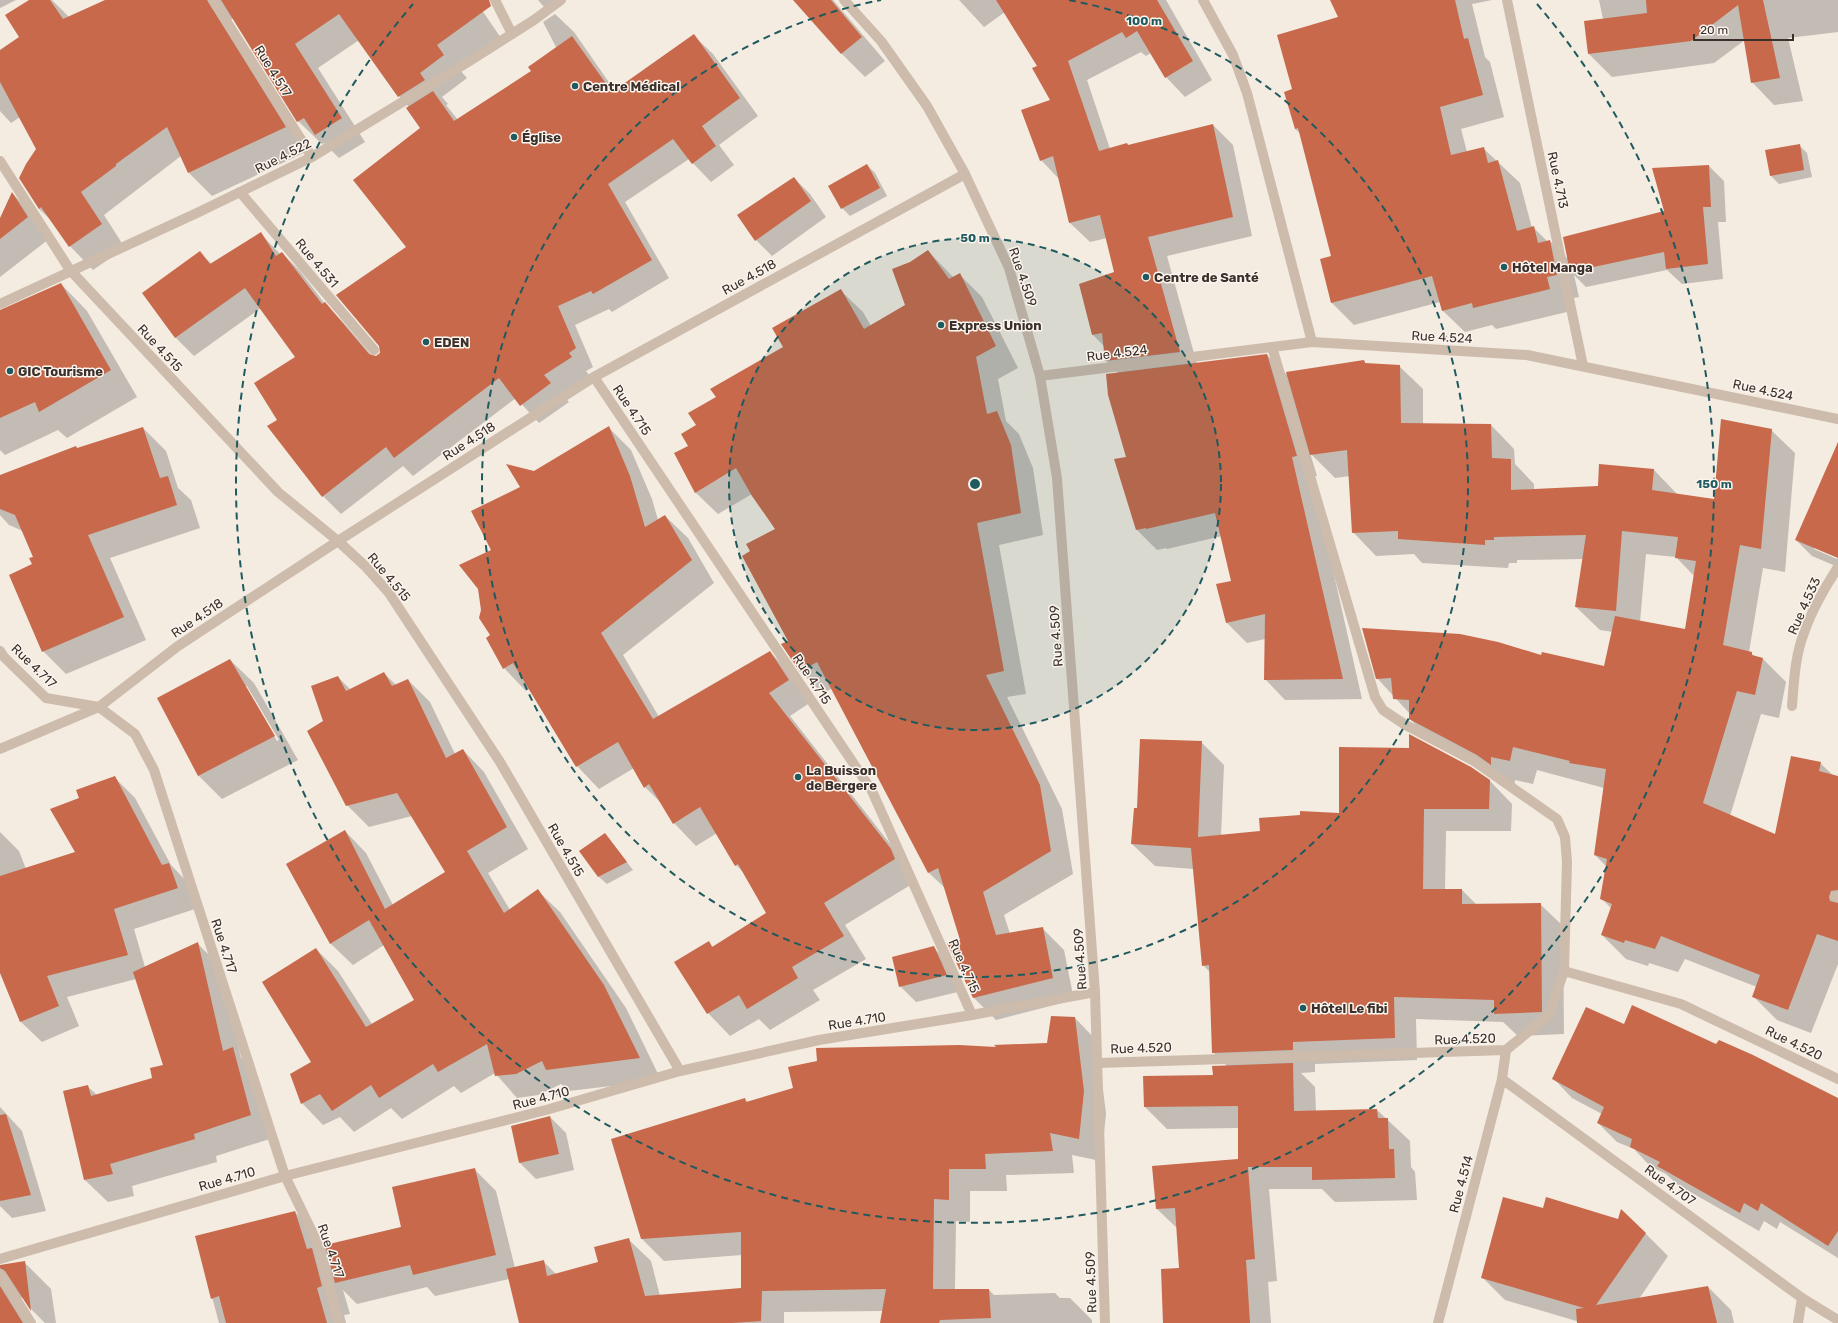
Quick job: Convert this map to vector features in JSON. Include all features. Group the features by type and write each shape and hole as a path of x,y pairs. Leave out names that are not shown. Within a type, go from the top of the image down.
{"street":[{"name":"Rue 4.517","path":"213,0 312,157"},
{"path":"495,0 512,34"},
{"name":"Rue 4.522","path":"0,304 312,157 512,34 561,0"},
{"name":"Rue 4.509","path":"844,0 881,41 927,106 965,174 1009,268 1040,376 1057,478 1096,992 1105,1323"},
{"path":"1203,0 1233,55 1247,93 1312,342"},
{"name":"Rue 4.713","path":"1507,0 1583,366"},
{"name":"Rue 4.515","path":"0,161 70,270 278,492 338,541 365,566 389,593 496,756 680,1071"},
{"name":"Rue 4.518","path":"0,749 99,707 178,646 338,541 594,377 965,174"},
{"name":"Rue 4.531","path":"240,192 374,350"},
{"name":"Rue 4.524","path":"1040,376 1312,342 1527,355 1838,419"},
{"path":"1272,347 1375,697 1383,710 1474,761 1557,820 1562,827 1566,837 1567,862 1564,971"},
{"name":"Rue 4.715","path":"594,377 872,792 972,1015"},
{"name":"Rue 4.533","path":"1792,706 1794,672 1804,633 1821,594 1838,566"},
{"name":"Rue 4.717","path":"0,651 46,698 99,707 135,734 154,770 285,1176 317,1242 339,1323"},
{"name":"Rue 4.520","path":"1098,1062 1506,1050 1549,1015 1564,971 1681,1004 1838,1079"},
{"name":"Rue 4.710","path":"0,1259 285,1176 546,1110 680,1071 819,1040 972,1015 1096,992"},
{"name":"Rue 4.514","path":"1438,1323 1502,1079 1506,1050"},
{"name":"Rue 4.707","path":"1502,1079 1802,1298 1838,1320"},
{"path":"0,1274 30,1323"},
{"path":"1798,1323 1802,1298"}],"building":[{"path":"29,0 50,0 63,19 105,0 207,0 286,127 188,173 167,127 116,164 116,166 81,192 102,224 69,247 41,207 39,209 19,178 36,149 0,82 0,50 19,37 5,15"},
{"path":"221,0 489,0 491,6 437,45 444,55 420,73 425,80 398,97 339,14 295,44 342,118 315,135 304,118 297,122"},
{"path":"793,0 831,0 862,37 841,54"},
{"path":"996,0 1157,0 1193,61 1165,78 1137,31 1126,38 1122,32 1068,61 1099,151 1127,143 1128,145 1213,124 1233,217 1148,237 1180,352 1105,361 1102,333 1092,335 1079,284 1114,272 1100,215 1069,223 1053,156 1040,161 1021,110 1050,100 1032,68 1037,66"},
{"path":"1330,0 1455,0 1464,39 1468,38 1483,95 1440,107 1451,155 1484,147 1488,163 1498,160 1517,231 1534,226 1538,243 1550,240 1557,275 1547,277 1550,289 1473,308 1472,303 1442,311 1432,276 1331,303 1320,259 1331,256 1298,128 1295,129 1284,92 1292,89 1277,35 1338,17"},
{"path":"1646,0 1763,0 1780,78 1751,83 1738,5 1691,41 1588,54 1584,21 1647,13"},
{"path":"694,34 740,98 702,126 716,146 692,164 673,139 608,184 652,260 593,294 591,291 558,306 576,348 569,353 572,357 544,375 551,383 520,406 499,378 394,458 386,447 322,497 267,426 277,420 254,383 295,357 245,288 175,338 142,293 200,251 210,264 261,232 276,256 282,252 322,304 325,302 369,354 376,356 380,353 379,346 336,295 406,247 353,180 420,128 406,108 433,91 454,121 531,71 528,67 572,36 612,92"},
{"path":"1800,144 1804,170 1770,176 1765,150"},
{"path":"867,164 880,188 841,209 828,186"},
{"path":"1709,165 1711,207 1703,207 1708,264 1666,269 1664,252 1570,272 1563,237 1664,211 1652,168"},
{"path":"794,177 811,201 755,241 737,215"},
{"path":"12,192 28,217 0,239 0,218"},
{"path":"928,250 949,279 960,273 996,346 976,357 987,414 997,411 1011,445 1021,513 977,523 1004,671 986,675 1040,785 1051,851 983,892 996,935 1043,927 1053,978 973,998 947,943 960,940 938,868 928,873 817,662 800,672 781,644 788,641 742,556 750,551 746,544 775,529 752,496 736,468 695,493 674,453 688,446 681,434 696,425 688,413 716,397 710,389 783,347 772,328 841,289 864,329 905,305 892,269 910,262"},
{"path":"61,283 111,370 39,412 35,402 0,418 0,310"},
{"path":"1267,354 1297,456 1292,457 1343,679 1264,680 1265,614 1226,623 1216,584 1231,581 1215,513 1136,530 1114,459 1126,457 1108,395 1106,374"},
{"path":"1364,360 1365,363 1400,365 1401,423 1491,424 1492,458 1511,459 1511,490 1598,486 1599,464 1654,469 1652,490 1714,499 1721,419 1772,429 1761,549 1740,545 1723,645 1752,652 1752,655 1763,658 1755,695 1737,691 1703,803 1775,834 1791,756 1821,762 1819,771 1838,776 1838,890 1831,891 1829,897 1830,901 1838,903 1838,941 1817,934 1788,1010 1752,997 1760,975 1661,936 1655,949 1625,940 1624,943 1601,935 1612,904 1600,899 1607,859 1594,855 1606,769 1569,763 1570,761 1513,747 1510,761 1491,757 1491,765 1477,755 1409,719 1409,700 1393,699 1391,678 1376,679 1362,628 1460,634 1498,642 1541,655 1542,652 1604,666 1615,616 1685,629 1696,561 1675,558 1678,537 1622,531 1616,611 1575,607 1586,535 1494,537 1494,540 1485,540 1485,545 1398,539 1398,531 1352,533 1347,450 1310,455 1286,372"},
{"path":"609,426 630,476 645,527 665,515 692,560 601,633 653,719 770,651 789,680 769,693 891,849 895,859 824,903 844,936 792,967 798,978 747,1009 739,995 707,1014 674,962 709,941 712,947 766,913 738,864 735,866 700,807 673,824 649,784 644,788 618,742 576,767 513,663 503,669 486,638 490,635 479,618 481,610 478,589 459,565 491,550 471,511 520,487 506,464 534,471"},
{"path":"143,427 160,478 168,476 177,505 88,535 124,617 42,652 9,575 32,564 29,558 33,557 15,515 0,509 0,475 76,446 77,448"},
{"path":"1838,442 1838,558 1795,540"},
{"path":"230,659 275,736 198,776 157,698"},
{"path":"384,672 392,686 408,679 446,758 463,749 507,827 467,851 504,913 538,889 604,985 640,1058 546,1070 542,1061 516,1074 495,1076 487,1044 438,1072 433,1064 379,1098 371,1085 332,1111 320,1094 301,1104 290,1074 311,1062 262,982 316,948 366,1027 414,1000 369,920 330,944 286,864 345,830 385,909 445,872 397,793 346,806 307,731 323,721 311,686 338,676 346,691"},
{"path":"1409,734 1471,767 1490,780 1489,809 1424,809 1423,889 1462,889 1462,904 1541,903 1542,1012 1494,1014 1494,1000 1394,997 1395,1038 1293,1042 1293,1050 1212,1053 1209,965 1202,966 1191,848 1131,844 1134,808 1137,808 1140,739 1202,741 1198,837 1260,831 1259,818 1300,815 1300,811 1339,813 1339,747 1409,748"},
{"path":"115,776 162,865 169,863 178,888 114,909 128,955 47,976 59,1006 20,1022 0,973 0,876 75,852 50,809 79,798 76,790"},
{"path":"605,833 627,862 598,877 579,851"},
{"path":"198,942 223,1051 233,1047 251,1115 194,1134 195,1139 110,1164 113,1174 84,1180 63,1091 88,1085 91,1096 152,1078 150,1068 163,1065 133,972"},
{"path":"934,946 947,975 899,987 892,957"},
{"path":"1632,1005 1716,1044 1719,1040 1753,1055 1838,1098 1838,1231 1828,1246 1761,1203 1758,1211 1744,1203 1740,1213 1657,1166 1660,1162 1630,1147 1632,1139 1597,1123 1604,1107 1552,1079 1586,1007 1624,1024"},
{"path":"1051,1016 1075,1017 1084,1091 1079,1139 1050,1133 1053,1151 985,1154 986,1169 949,1169 949,1200 934,1199 933,1289 989,1289 991,1318 940,1320 939,1323 880,1323 886,1289 762,1291 761,1321 732,1323 519,1323 506,1269 544,1260 547,1276 598,1262 594,1247 629,1238 645,1296 741,1288 741,1232 641,1239 611,1139 745,1098 746,1102 793,1088 788,1067 817,1061 816,1048 959,1045 996,1047 994,1045 1047,1043"},
{"path":"1293,1063 1294,1111 1377,1109 1378,1118 1388,1118 1389,1149 1394,1149 1395,1178 1312,1180 1312,1167 1248,1167 1255,1259 1246,1260 1250,1323 1163,1323 1161,1269 1179,1268 1175,1208 1156,1209 1152,1166 1238,1159 1238,1106 1144,1107 1143,1076 1213,1075 1212,1066"},
{"path":"6,1114 31,1195 0,1201 0,1115"},
{"path":"550,1116 559,1154 519,1163 511,1126"},
{"path":"475,1168 496,1255 413,1275 410,1265 335,1283 325,1245 401,1227 392,1187"},
{"path":"1503,1197 1543,1208 1546,1197 1618,1219 1621,1209 1646,1233 1596,1305 1708,1286 1717,1323 1577,1323 1576,1309 1584,1308 1481,1278"},
{"path":"295,1211 307,1249 312,1248 322,1286 317,1288 327,1323 226,1323 219,1296 211,1299 195,1236"},
{"path":"25,1261 31,1311 5,1271 0,1268 0,1265"},
{"path":"0,1286 23,1323 0,1323"}],"place":[{"name":"Centre Médical","path":"575,86"},
{"name":"Église","path":"514,137"},
{"name":"Hôtel Manga","path":"1504,267"},
{"name":"Centre de Santé","path":"1146,277"},
{"name":"Express Union","path":"941,325"},
{"name":"EDEN","path":"426,342"},
{"name":"GIC Tourisme","path":"10,371"},
{"name":"La Buisson de Bergere","path":"798,777"},
{"name":"Hôtel Le fibi","path":"1303,1008"}]}
